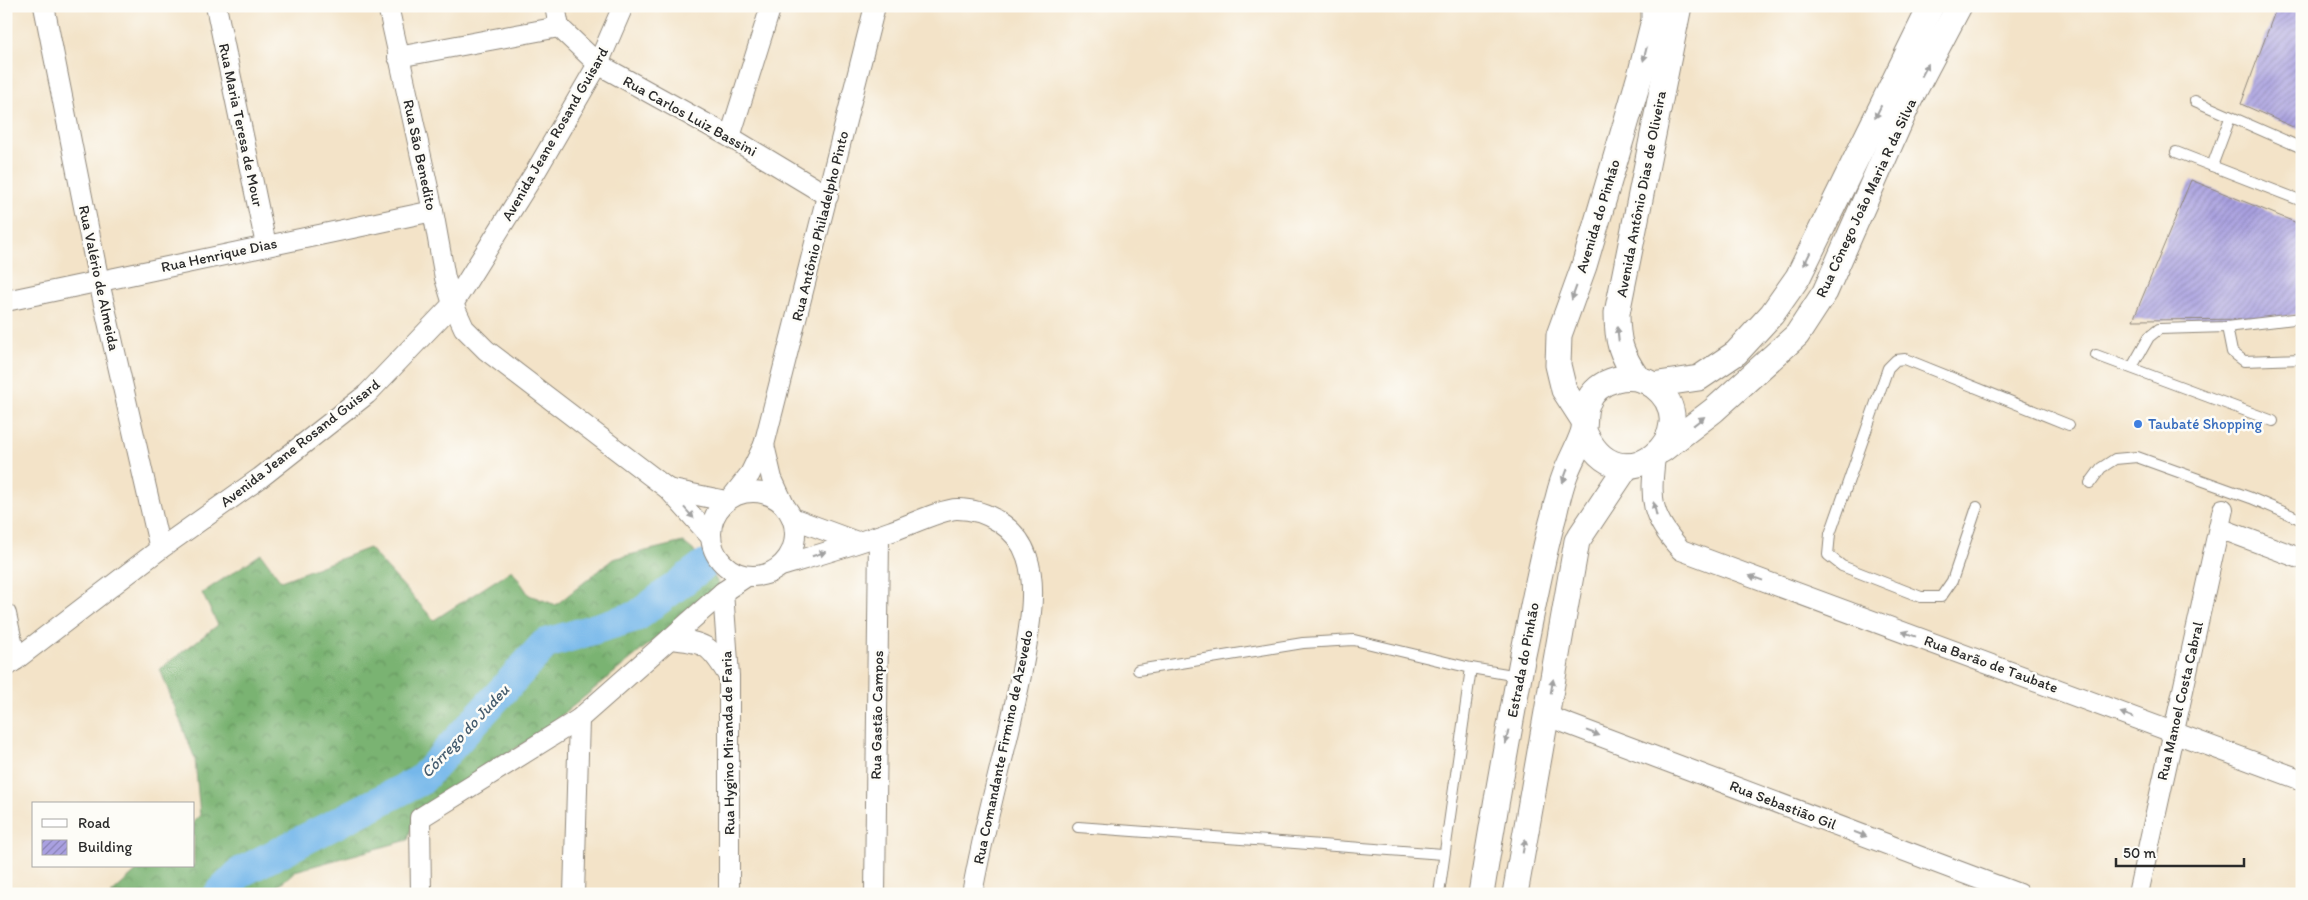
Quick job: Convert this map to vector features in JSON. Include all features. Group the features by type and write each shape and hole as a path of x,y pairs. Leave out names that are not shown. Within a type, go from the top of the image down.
{"street":[{"name":"Rua Valério de Almeida","path":"44,6 98,282 160,549"},
{"name":"Rua Maria Teresa de Mour","path":"216,6 266,245"},
{"name":"Rua São Benedito","path":"388,6 433,211 445,278 453,304 464,328 486,350 668,489"},
{"path":"398,57 559,27 555,6"},
{"name":"Avenida Jeane Rosand Guisard","path":"11,664 160,549 260,478 367,394 453,304 536,172 598,64 623,6"},
{"path":"730,137 771,6"},
{"name":"Rua Antônio Philadelpho Pinto","path":"729,499 750,474 764,446 874,6"},
{"name":"Avenida do Pinhão","path":"1584,426 1564,390 1558,365 1559,336 1584,266 1636,90 1654,20 1654,6"},
{"name":"Avenida Antônio Dias de Oliveira","path":"1645,382 1629,366 1617,338 1617,313 1679,6"},
{"name":"Rua Cônego João Maria R da Silva","path":"1645,382 1699,378 1736,353 1772,314 1798,277 1931,6"},
{"name":"Rua Cônego João Maria R da Silva","path":"1658,454 1714,410 1797,335 1825,292 1910,99 1959,6"},
{"name":"Rua Carlos Luiz Bassini","path":"559,27 598,64 730,137 828,196"},
{"name":"Rua Henrique Dias","path":"6,301 433,211"},
{"path":"1622,377 1645,382 1662,394 1669,408 1672,423 1669,438 1658,454 1642,464 1627,466 1612,463 1600,456 1590,445 1584,426 1587,402 1596,390 1608,382 1622,377"},
{"name":"Estrada do Pinhão","path":"1480,894 1546,543 1564,476 1584,426"},
{"path":"729,499 716,514 711,537 714,551 722,563 733,572 747,576 759,576 781,566 789,556 794,544 795,531 789,513 772,480 764,446"},
{"name":"Rua Barão de Taubate","path":"1658,454 1651,488 1656,515 1664,531 1680,550 2302,780"},
{"path":"1515,894 1577,541 1627,466"},
{"path":"668,489 729,499 754,492 766,494 789,513 857,542"},
{"path":"668,489 711,537"},
{"name":"Rua Comandante Firmino de Azevedo","path":"781,566 879,536 954,509 974,510 996,518 1016,538 1027,556 1030,576 1031,616 1019,689 972,894"},
{"name":"Rua Manoel Costa Cabral","path":"2138,894 2172,732 2221,519 2302,560"},
{"name":"Rua Gastão Campos","path":"875,894 879,536"},
{"path":"421,894 420,818 579,718 723,592 747,576"},
{"name":"Rua Hygino Miranda de Faria","path":"723,592 730,676 729,894"},
{"path":"6,614 11,664"},
{"path":"670,639 695,641 714,651 730,676"},
{"name":"Rua Sebastião Gil","path":"1547,716 2019,894"},
{"path":"574,894 579,718"}],"lane":[{"path":"2195,101 2302,148"},
{"path":"2212,166 2230,118"},
{"path":"2176,152 2302,202"},
{"path":"2132,367 2149,337 2159,329 2227,327 2302,318"},
{"path":"2227,327 2232,352 2244,361 2302,359"},
{"path":"2096,355 2273,421"},
{"path":"1977,508 1952,581 1941,597 1922,598 1842,566 1828,555 1830,534 1854,462 1888,368 1896,360 1905,359 2069,426"},
{"path":"2090,482 2101,468 2115,459 2137,458 2250,498 2302,520"},
{"path":"1138,670 1303,642 1354,640 1471,668 1520,676"},
{"path":"1439,894 1443,854 1471,668"},
{"path":"1078,827 1443,854"}],"green space":[{"path":"683,542 705,560 720,586 545,729 414,816 408,840 295,871 269,894 111,894 140,868 195,868 195,820 200,815 195,759 160,669 218,625 202,593 261,554 281,581 369,548 434,620 512,570 529,595 556,605 613,559"}],"building":[{"path":"2277,6 2302,6 2302,131 2241,104"},
{"path":"2191,180 2302,225 2302,313 2275,319 2133,320"}],"waterway":[{"name":"Córrego do Judeu","path":"219,894 241,872 421,780 545,644 637,616 704,565"}],"place":[{"name":"Taubaté Shopping","path":"2138,424"}]}
